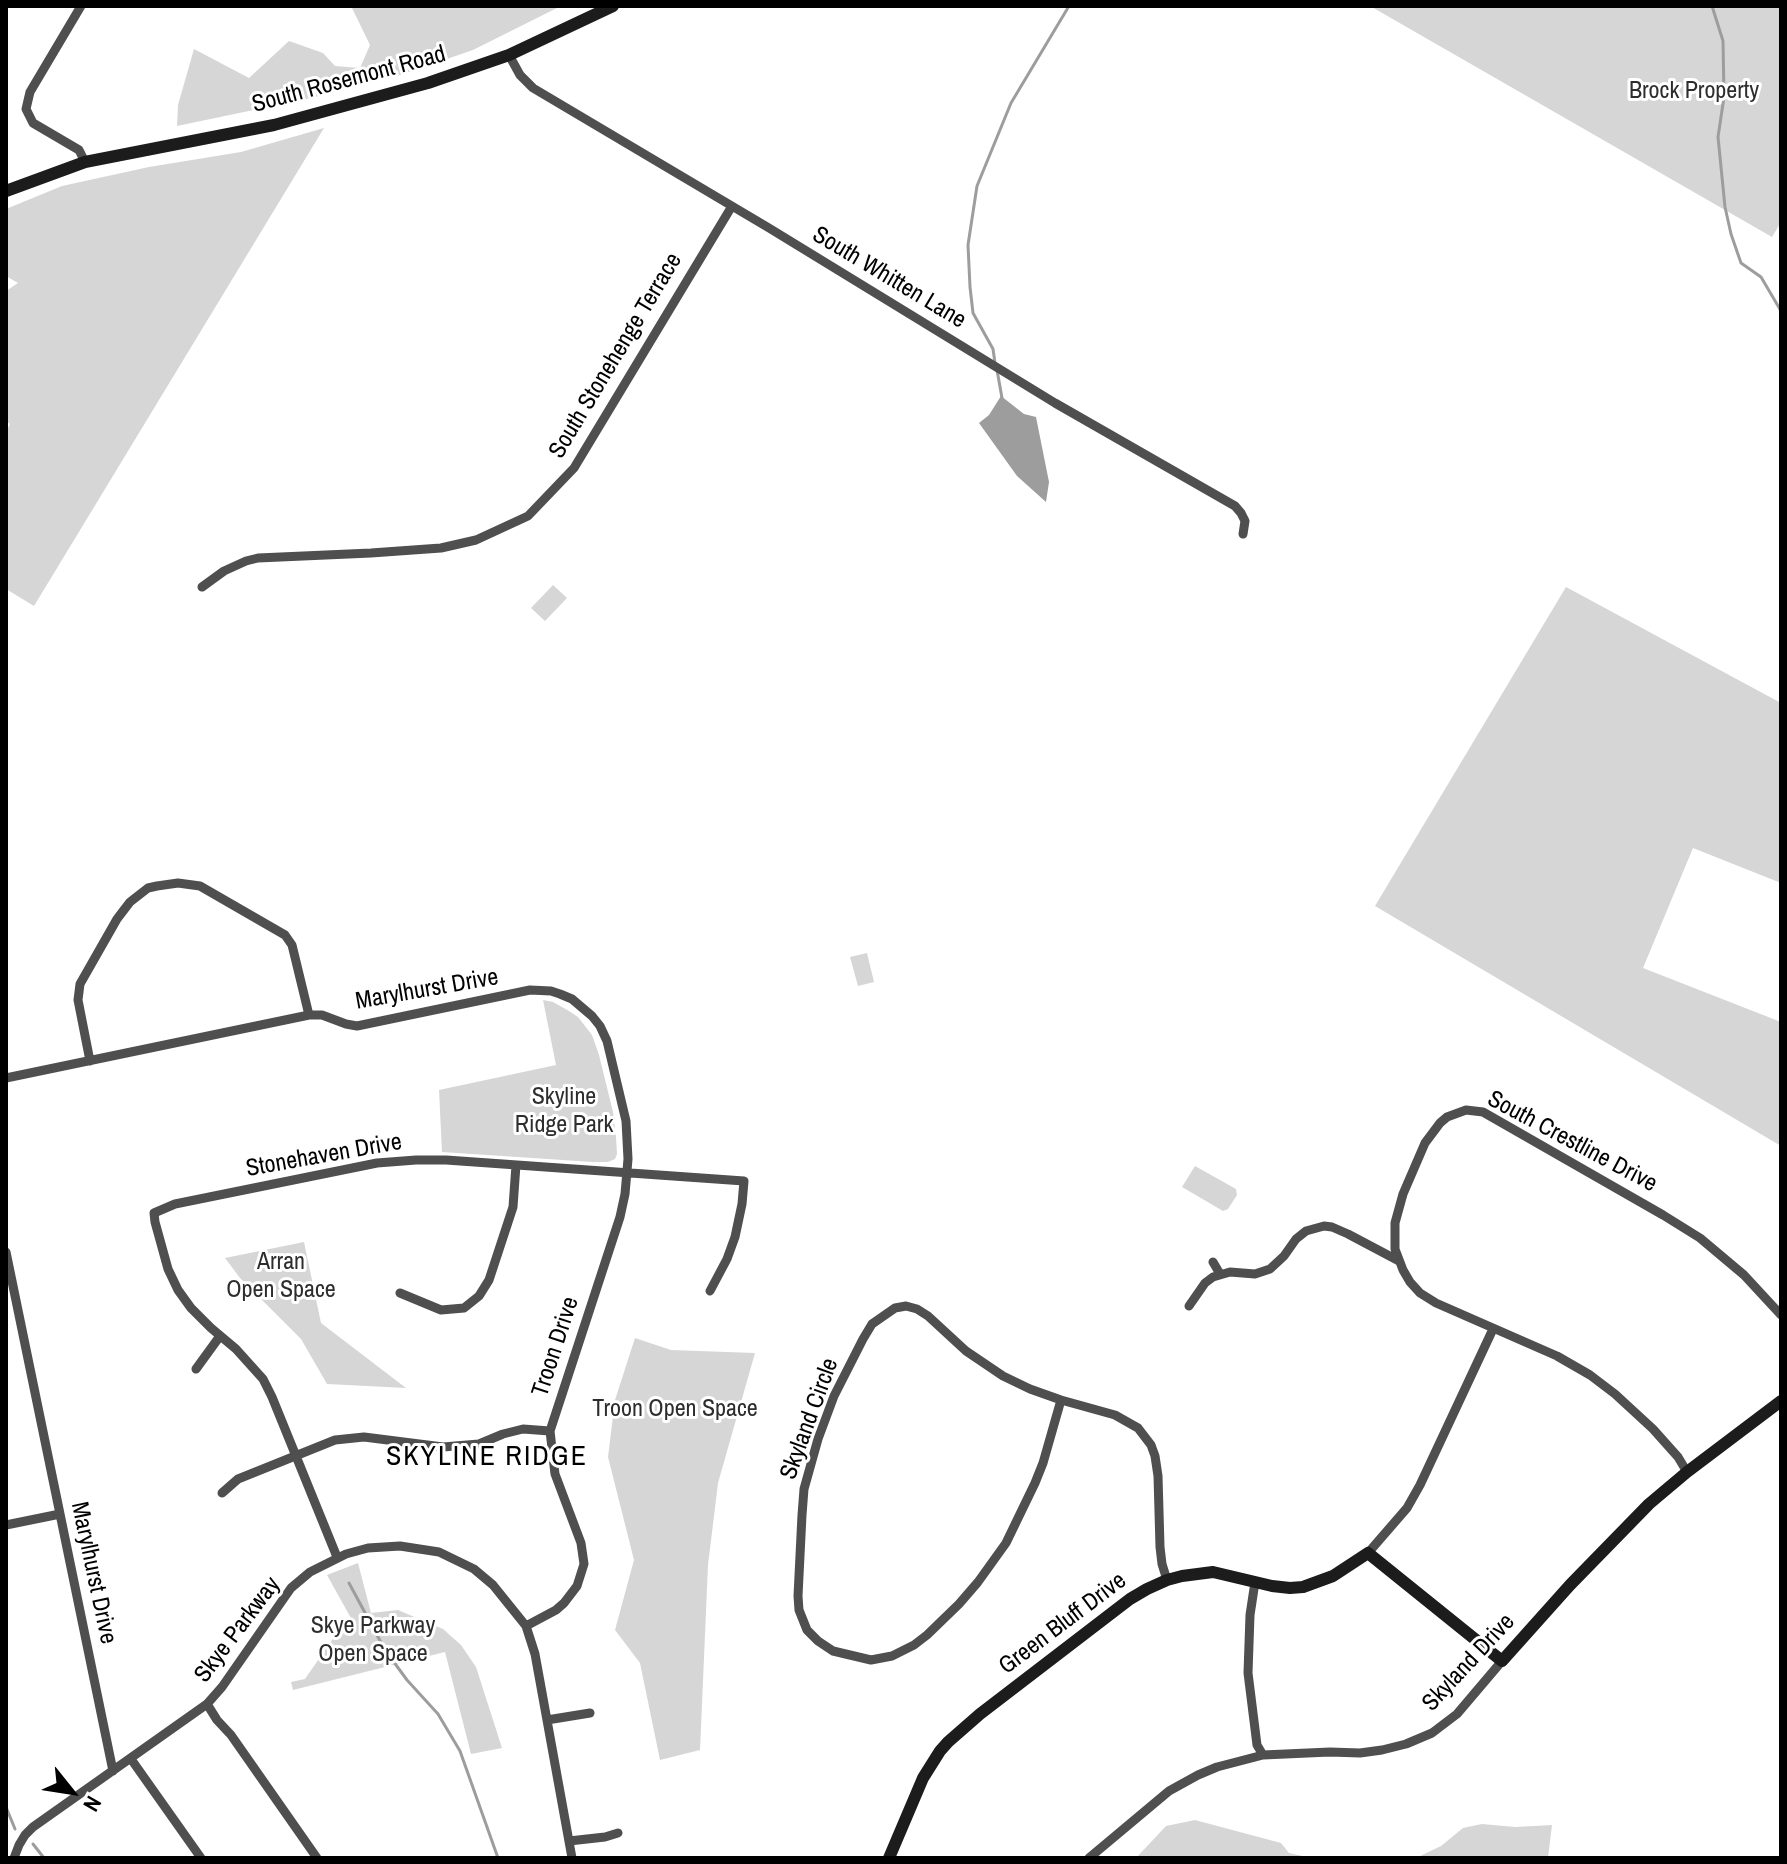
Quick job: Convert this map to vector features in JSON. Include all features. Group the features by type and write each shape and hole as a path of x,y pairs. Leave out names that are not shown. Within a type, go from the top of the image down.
{"street":[{"path":"81,6 30,92 26,109 33,123 79,150 85,162"},
{"name":"South Rosemont Road","path":"6,191 85,162 274,125 428,83 509,55 613,6"},
{"name":"South Whitten Lane","path":"509,55 520,75 533,88 1055,403 1235,506 1245,521 1243,534"},
{"name":"South Stonehenge Terrace","path":"202,587 224,571 258,558 441,548 476,540 528,516 574,468 732,206"},
{"path":"90,1061 78,1000 80,984 130,902 148,888 157,886 188,883 200,886 285,935 292,945 309,1015"},
{"name":"Marylhurst Drive","path":"6,1078 309,1015 322,1015 357,1026 527,991"},
{"name":"Troon Drive","path":"526,1626 564,1603 577,1586 584,1564 581,1543 555,1474 550,1431 620,1217 627,1172 626,1121 600,1026 572,999 551,991 527,991"},
{"name":"South Crestline Drive","path":"1399,1261 1394,1236 1398,1210 1425,1143 1447,1117 1456,1112 1473,1110 1495,1118 1685,1228 1737,1268 1781,1315"},
{"name":"Stonehaven Drive","path":"337,1557 263,1379 240,1352 191,1308 178,1290 168,1269 154,1213 168,1205 377,1163 416,1160 744,1181 735,1237 710,1291"},
{"path":"400,1293 441,1310 464,1308 479,1296 489,1280 513,1207 516,1165"},
{"path":"1189,1306 1205,1283 1220,1274 1255,1274 1270,1269 1306,1231 1332,1227 1399,1261 1410,1282 1428,1298 1557,1356 1602,1383 1665,1441 1687,1472"},
{"name":"Marylhurst Drive","path":"6,1252 11,1303 60,1514 113,1771"},
{"path":"1213,1262 1220,1274"},
{"name":"Skyland Circle","path":"1061,1400 1043,1463 1006,1543 978,1582 945,1618 914,1645 883,1659 840,1654 812,1636 802,1620 798,1596 804,1489 818,1439 834,1396 872,1324 895,1308 906,1306 917,1309 938,1323 966,1351 1003,1376 1061,1400 1115,1415 1138,1428 1151,1445 1158,1476 1160,1547 1167,1580"},
{"name":"Green Bluff Drive","path":"889,1858 923,1778 948,1742 1130,1599 1167,1580 1213,1572 1290,1588 1303,1587 1333,1576 1368,1553 1407,1508 1420,1485 1493,1329"},
{"path":"196,1369 220,1336"},
{"name":"Skyland Drive","path":"1089,1858 1169,1791 1217,1767 1263,1755 1360,1753 1395,1747 1432,1733 1457,1714 1570,1585 1632,1521 1687,1472 1781,1401"},
{"path":"222,1493 238,1479 326,1442 345,1438 364,1437 451,1447 479,1444 523,1429 550,1431"},
{"path":"6,1525 60,1514"},
{"name":"Skye Parkway","path":"113,1771 207,1704 291,1588 312,1571 337,1557 368,1548 410,1547 439,1552 484,1576 526,1626 535,1654 572,1858"},
{"path":"1368,1553 1502,1661"},
{"path":"1255,1582 1250,1615 1248,1673 1257,1745 1263,1755"},
{"path":"207,1704 317,1858"},
{"path":"547,1720 590,1713"},
{"path":"131,1759 201,1858"},
{"path":"14,1858 25,1835 33,1827 113,1771"},
{"path":"569,1841 618,1833"}],"green space":[{"path":"351,6 561,6 473,50 400,75 311,98 177,126 178,105 194,49 249,78 289,41 323,53 335,66 360,68 370,45"},
{"name":"Brock Property","path":"1370,6 1781,6 1781,222 1772,237"},
{"path":"324,128 34,606 6,589 6,432 10,424 6,421 6,291 18,283 6,276 6,209 62,186 149,167 241,152"},
{"path":"553,585 567,598 545,621 531,608"},
{"path":"1566,587 1781,703 1781,883 1693,848 1643,968 1781,1022 1781,1146 1375,906"},
{"path":"867,953 874,982 858,986 850,957"},
{"name":"Skyline Ridge Park","path":"543,1000 553,1002 578,1017 592,1035 613,1112 615,1159 593,1162 442,1152 439,1090 556,1065"},
{"path":"1195,1166 1236,1189 1237,1195 1228,1209 1223,1211 1182,1187"},
{"name":"Arran Open Space","path":"304,1242 321,1323 406,1388 327,1384 301,1339 240,1278 225,1258"},
{"name":"Troon Open Space","path":"635,1338 671,1350 755,1353 718,1483 708,1565 700,1750 660,1760 640,1663 615,1630 634,1560 608,1457 615,1400"},
{"name":"Skye Parkway Open Space","path":"358,1563 371,1613 398,1610 443,1629 461,1645 476,1667 502,1748 471,1754 445,1652 293,1690 291,1682 305,1679 332,1640 352,1620 327,1575"},
{"path":"1195,1820 1281,1843 1289,1853 1312,1858 1136,1858 1166,1826"},
{"path":"1482,1824 1515,1827 1552,1825 1548,1858 1416,1858 1441,1846 1463,1828"}],"shaded area":[{"path":"1001,396 1024,414 1036,417 1049,482 1046,502 1017,476 979,423 989,415"}],"waterway":[{"path":"995,363 993,349 973,313 970,287 968,245 977,186 1011,103 1069,6"},
{"path":"1712,6 1723,41 1724,97 1718,137 1731,234 1741,263 1761,277 1781,311"},
{"path":"997,370 1002,398"},
{"path":"349,1583 385,1650 438,1714 460,1751 498,1858"},
{"path":"6,1807 15,1829"},
{"path":"33,1844 44,1858"}],"district":[{"name":"SKYLINE RIDGE","path":"487,1457"}]}
